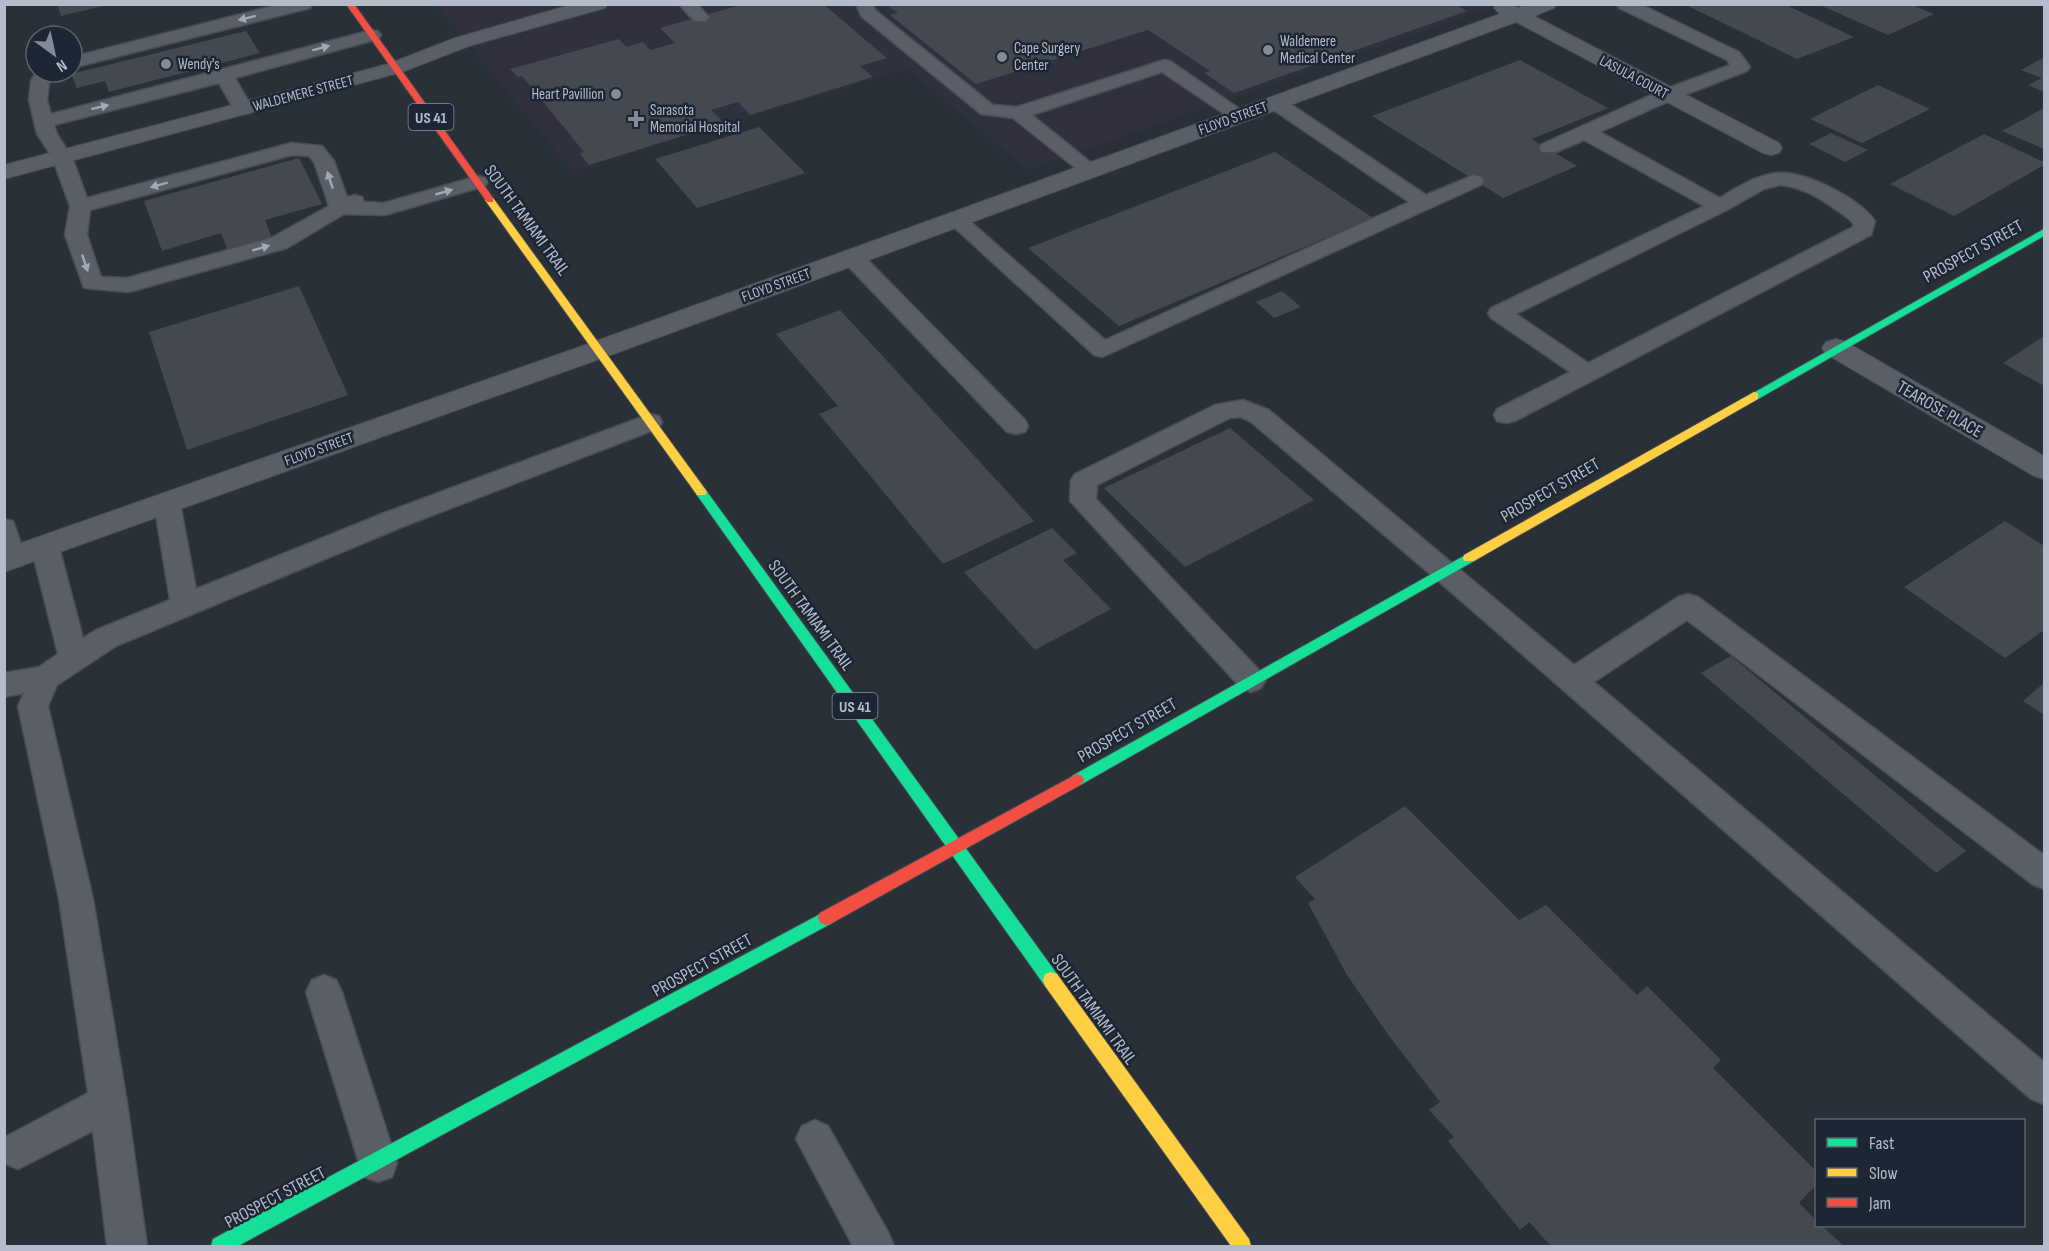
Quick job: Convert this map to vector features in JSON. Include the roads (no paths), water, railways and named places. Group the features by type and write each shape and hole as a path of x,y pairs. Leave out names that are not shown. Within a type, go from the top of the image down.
{"street":[{"name":"SOUTH TAMIAMI TRAIL","path":"350,4 1242,1246"},
{"name":"WALDEMERE STREET","path":"4,172 396,68 473,39 598,4"},
{"name":"FLOYD STREET","path":"8,560 598,350 1276,103 1508,10 1547,4"},
{"name":"LASULA COURT","path":"1508,10 1771,148"},
{"name":"PROSPECT STREET","path":"220,1246 956,848 2044,232"},
{"name":"TEAROSE PLACE","path":"1836,348 2044,469"}],"lane":[{"path":"84,60 304,4"},
{"path":"687,4 700,17"},
{"path":"864,4 867,12 988,110 1018,113 1164,64 1240,116"},
{"path":"1549,148 1667,95 1741,67 1733,57 1624,4"},
{"path":"43,122 224,76 372,35"},
{"path":"224,76 243,109"},
{"path":"39,84 38,100 47,134 62,157 80,206 76,235 92,283 128,285 279,243 340,208 387,188 472,174"},
{"path":"1276,103 1424,203"},
{"path":"1018,113 1090,170"},
{"path":"1586,132 1720,206"},
{"path":"80,206 291,149 315,150 324,161 340,208"},
{"path":"340,208 385,209 472,174"},
{"path":"1506,415 1863,230 1864,221 1855,211 1800,182 1780,179 1763,184 1499,313 1587,373"},
{"path":"956,219 1102,350 1474,181"},
{"path":"852,257 1016,426"},
{"path":"1251,680 1083,501 1084,480 1224,411 1244,408 1260,416 1445,571 2044,1086"},
{"path":"4,685 46,677 106,638 185,604 393,520 650,422"},
{"path":"167,503 185,604"},
{"path":"4,528 8,560"},
{"path":"45,547 74,659"},
{"path":"1573,681 1688,604 2044,874"},
{"path":"46,677 33,706 76,899 108,1103 127,1246"},
{"path":"324,992 378,1162"},
{"path":"18,1150 108,1103"},
{"path":"815,1139 874,1246"}],"place":[{"name":"Waldemere Medical Center","path":"1268,50"},
{"name":"Cape Surgery Center","path":"1002,57"},
{"name":"Wendy's","path":"166,64"},
{"name":"Heart Pavillion","path":"616,94"},
{"name":"Sarasota Memorial Hospital","path":"636,119"}]}
